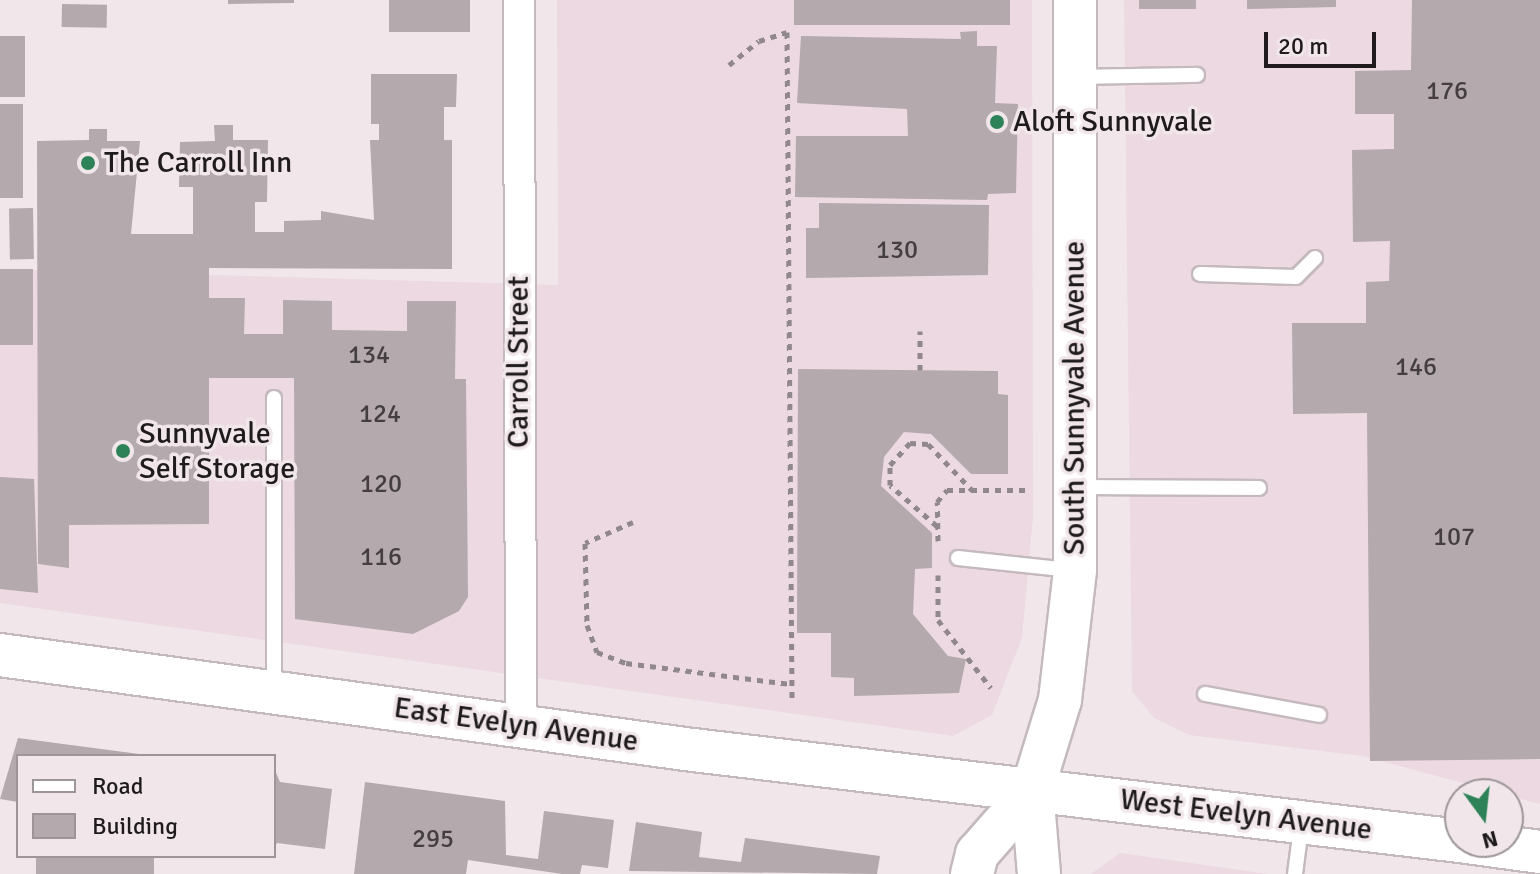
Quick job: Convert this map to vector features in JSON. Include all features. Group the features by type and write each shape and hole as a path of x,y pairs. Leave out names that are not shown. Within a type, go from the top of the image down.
{"main road":[{"name":"South Sunnyvale Avenue","path":"1032,791 1060,700 1075,570 1075,0"},
{"name":"East Evelyn Avenue","path":"0,655 1032,791"},
{"name":"West Evelyn Avenue","path":"1032,791 1303,819 1444,839"},
{"path":"972,874 977,854 1032,791"},
{"path":"1032,791 1039,874"}],"street":[{"name":"Carroll Street","path":"519,0 521,724"}],"lane":[{"path":"1076,77 1197,75"},
{"path":"1200,274 1296,277 1315,258"},
{"path":"274,398 274,692"},
{"path":"1077,487 1259,488"},
{"path":"958,558 1075,570"},
{"path":"1205,694 1319,715"},
{"path":"1295,874 1303,819"}],"path":[{"path":"729,65 759,41 787,32 792,701"},
{"path":"920,331 920,370"},
{"path":"920,433 920,443"},
{"path":"938,527 890,485 890,465 910,443 920,443 972,490"},
{"path":"633,522 585,543 587,625 597,652 626,663 791,684"}],"shaded area":[{"path":"557,0 1032,0 1033,517 1022,638 992,715 953,736 0,603 0,269 558,285"},
{"path":"1124,0 1540,0 1540,804 1524,800 1524,778 1444,778 1363,756 1189,735 1154,718 1132,691"},
{"path":"1120,853 1268,874 1091,874"}],"building":[{"path":"228,0 294,0 294,3 228,4"},
{"path":"389,0 470,0 470,32 389,32"},
{"path":"794,0 1010,0 1010,25 794,25"},
{"path":"1139,0 1196,0 1196,9 1139,9"},
{"path":"1247,0 1336,0 1336,7 1247,9"},
{"path":"1412,0 1540,0 1540,759 1370,761 1367,413 1293,414 1292,323 1366,323 1366,282 1389,281 1390,241 1353,242 1352,150 1394,149 1394,114 1355,114 1355,71 1411,70"},
{"path":"62,4 107,5 107,28 62,27"},
{"name":"Aloft Sunnyvale","path":"977,31 977,46 997,46 995,103 1018,104 1016,193 988,194 987,200 795,197 796,136 908,136 907,109 797,103 801,36 961,39 960,32"},
{"path":"0,36 25,36 25,97 0,97"},
{"path":"371,74 457,74 456,107 444,107 444,140 452,140 452,269 209,268 209,298 245,298 244,334 283,334 283,300 332,301 332,330 407,331 407,301 456,301 455,379 466,379 468,597 459,611 413,634 295,619 294,378 209,378 209,524 69,525 69,568 38,564 37,141 89,140 89,129 107,129 107,141 140,141 131,234 193,234 193,187 179,187 180,142 215,141 214,125 233,125 233,140 268,140 267,202 255,202 255,232 284,232 284,221 321,220 321,211 374,220 370,140 379,140 379,124 371,124"},
{"path":"0,104 23,104 23,198 0,198"},
{"path":"819,203 989,205 988,275 806,278 806,228 819,228"},
{"path":"9,208 33,208 34,259 10,259"},
{"path":"0,269 33,269 33,345 0,345"},
{"path":"798,369 998,371 998,394 1008,395 1008,474 971,474 931,434 904,432 884,457 881,486 932,533 932,568 915,569 913,614 948,656 966,659 959,693 854,696 854,678 831,677 831,633 797,633"},
{"path":"0,477 34,479 38,593 0,589"},
{"path":"18,738 139,754 16,754 16,802 0,799"},
{"path":"276,773 280,782 332,789 325,849 277,843"},
{"path":"365,782 505,801 506,855 538,859 544,811 614,820 608,868 582,865 580,874 562,874 468,860 466,874 354,874"},
{"path":"636,822 702,832 699,857 741,862 745,838 880,856 877,874 629,871"},
{"path":"36,858 154,858 154,874 36,874"}],"place":[{"name":"Aloft Sunnyvale","path":"997,122"},
{"name":"The Carroll Inn","path":"88,163"},
{"name":"Sunnyvale Self Storage","path":"123,451"}]}
